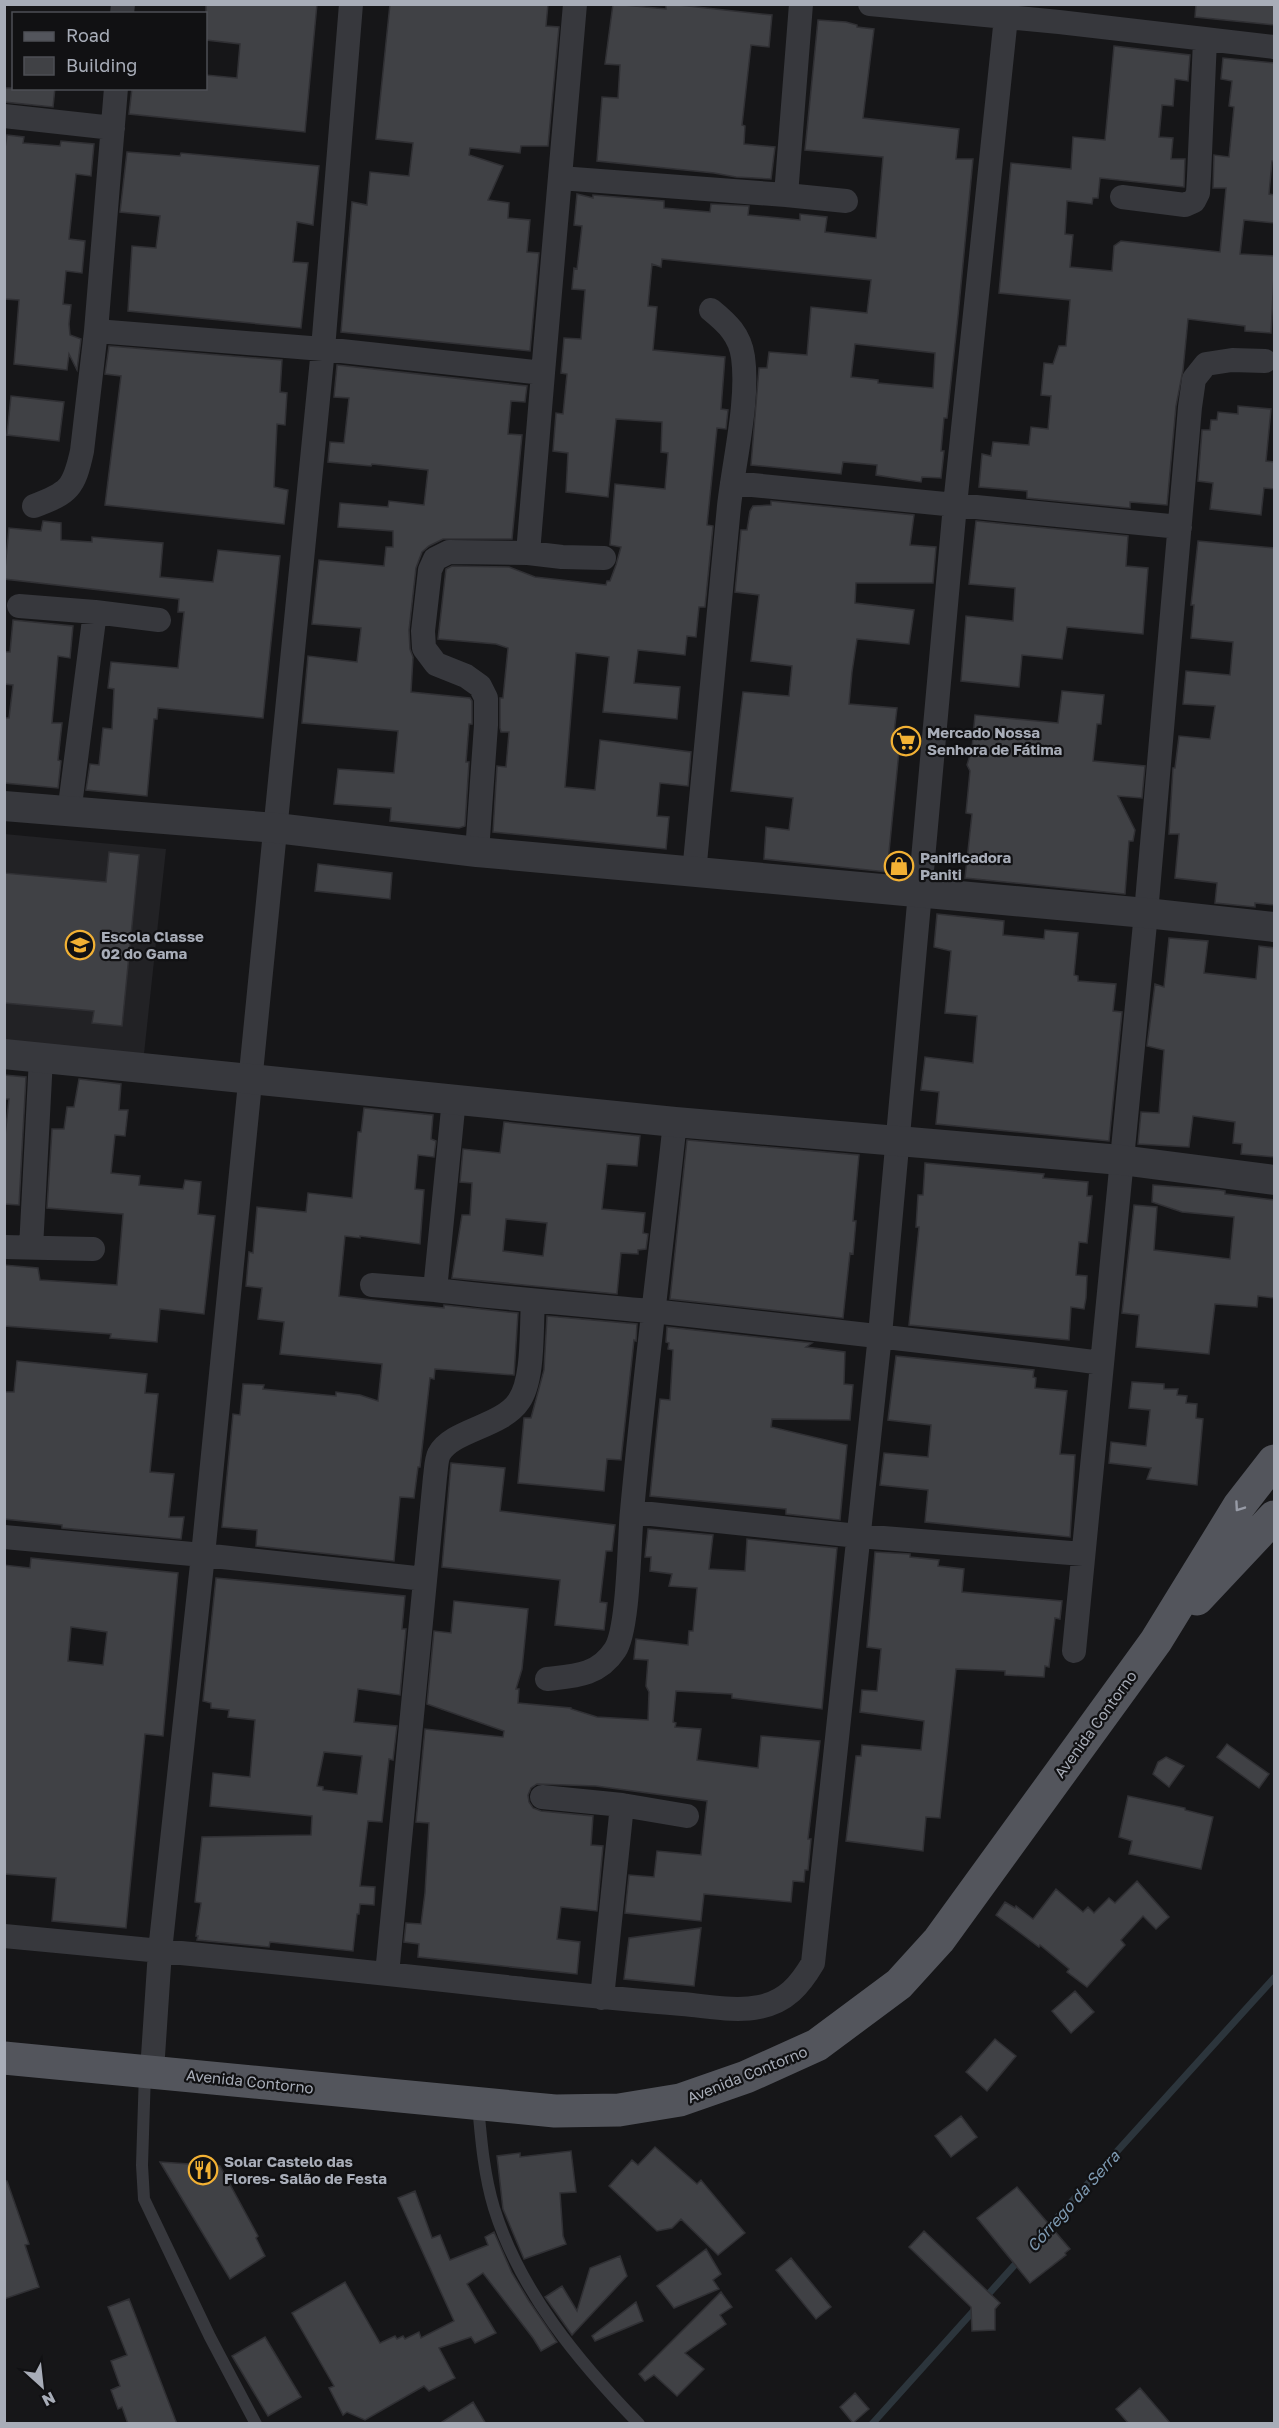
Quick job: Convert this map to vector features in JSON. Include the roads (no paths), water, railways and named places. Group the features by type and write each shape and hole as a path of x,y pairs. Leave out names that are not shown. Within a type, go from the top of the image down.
{"main road":[{"name":"Avenida Contorno","path":"4,2058 555,2110 620,2110 680,2100 746,2077 817,2045 898,1983 939,1940 1156,1641 1239,1506 1275,1461"},
{"name":"Avenida Contorno","path":"1156,1641 1275,1517"}],"street":[{"path":"149,2071 204,1555 249,1077 323,349 351,4"},
{"path":"528,553 575,4"},
{"path":"786,195 801,4"},
{"path":"870,4 1006,17 1060,13 1205,40 1275,46"},
{"path":"4,1936 602,1998 730,2008 758,2007 777,2002 791,1993 802,1981 813,1962 880,1335 955,505 1006,17"},
{"path":"1122,197 1185,205 1194,201 1198,193 1205,40"},
{"path":"34,506 56,498 69,488 78,471 96,331 116,90"},
{"path":"4,116 113,129"},
{"path":"560,178 846,201"},
{"path":"694,873 732,483 745,383 743,355 731,326 711,310"},
{"path":"96,331 323,349 543,373"},
{"path":"1074,1651 1146,913 1190,407 1194,380 1206,364 1232,360 1265,361"},
{"path":"732,483 1180,527"},
{"path":"477,852 486,699 480,686 466,676 436,664 424,648 423,631 430,570 435,559 449,552 528,553 604,558"},
{"path":"20,606 159,620"},
{"path":"69,813 95,612"},
{"path":"4,806 276,828 477,852 1146,913 1275,927"},
{"path":"4,1054 249,1077 675,1122 1121,1160 1275,1180"},
{"path":"31,1248 41,1058"},
{"path":"435,1290 454,1099"},
{"path":"547,1679 584,1675 602,1664 616,1649 624,1618 632,1512 675,1122"},
{"path":"4,1247 93,1249"},
{"path":"372,1285 880,1335 1102,1363"},
{"path":"387,1974 439,1454 450,1443 498,1420 519,1402 527,1386 533,1302"},
{"path":"632,1512 858,1536 1083,1554"},
{"path":"4,1537 204,1555 425,1579"},
{"path":"542,1797 622,1805 687,1816"},
{"path":"602,1998 622,1805"}],"lane":[{"path":"149,2071 142,2165 144,2199 210,2337 256,2424"},
{"path":"478,2103 486,2175 495,2209 519,2271 558,2329 597,2380 639,2424"}],"waterway":[{"name":"Córrego da Serra","path":"1044,2232 1274,1978"},
{"name":"Córrego da Serra","path":"984,2299 1021,2258"},
{"name":"Córrego da Serra","path":"872,2424 977,2307"}],"place":[{"name":"Mercado Nossa Senhora de Fátima","path":"906,741"},
{"name":"Panificadora Paniti","path":"899,866"},
{"name":"Escola Classe 02 do Gama","path":"80,945"},
{"name":"Solar Castelo das Flores- Salão de Festa","path":"203,2170"}]}
